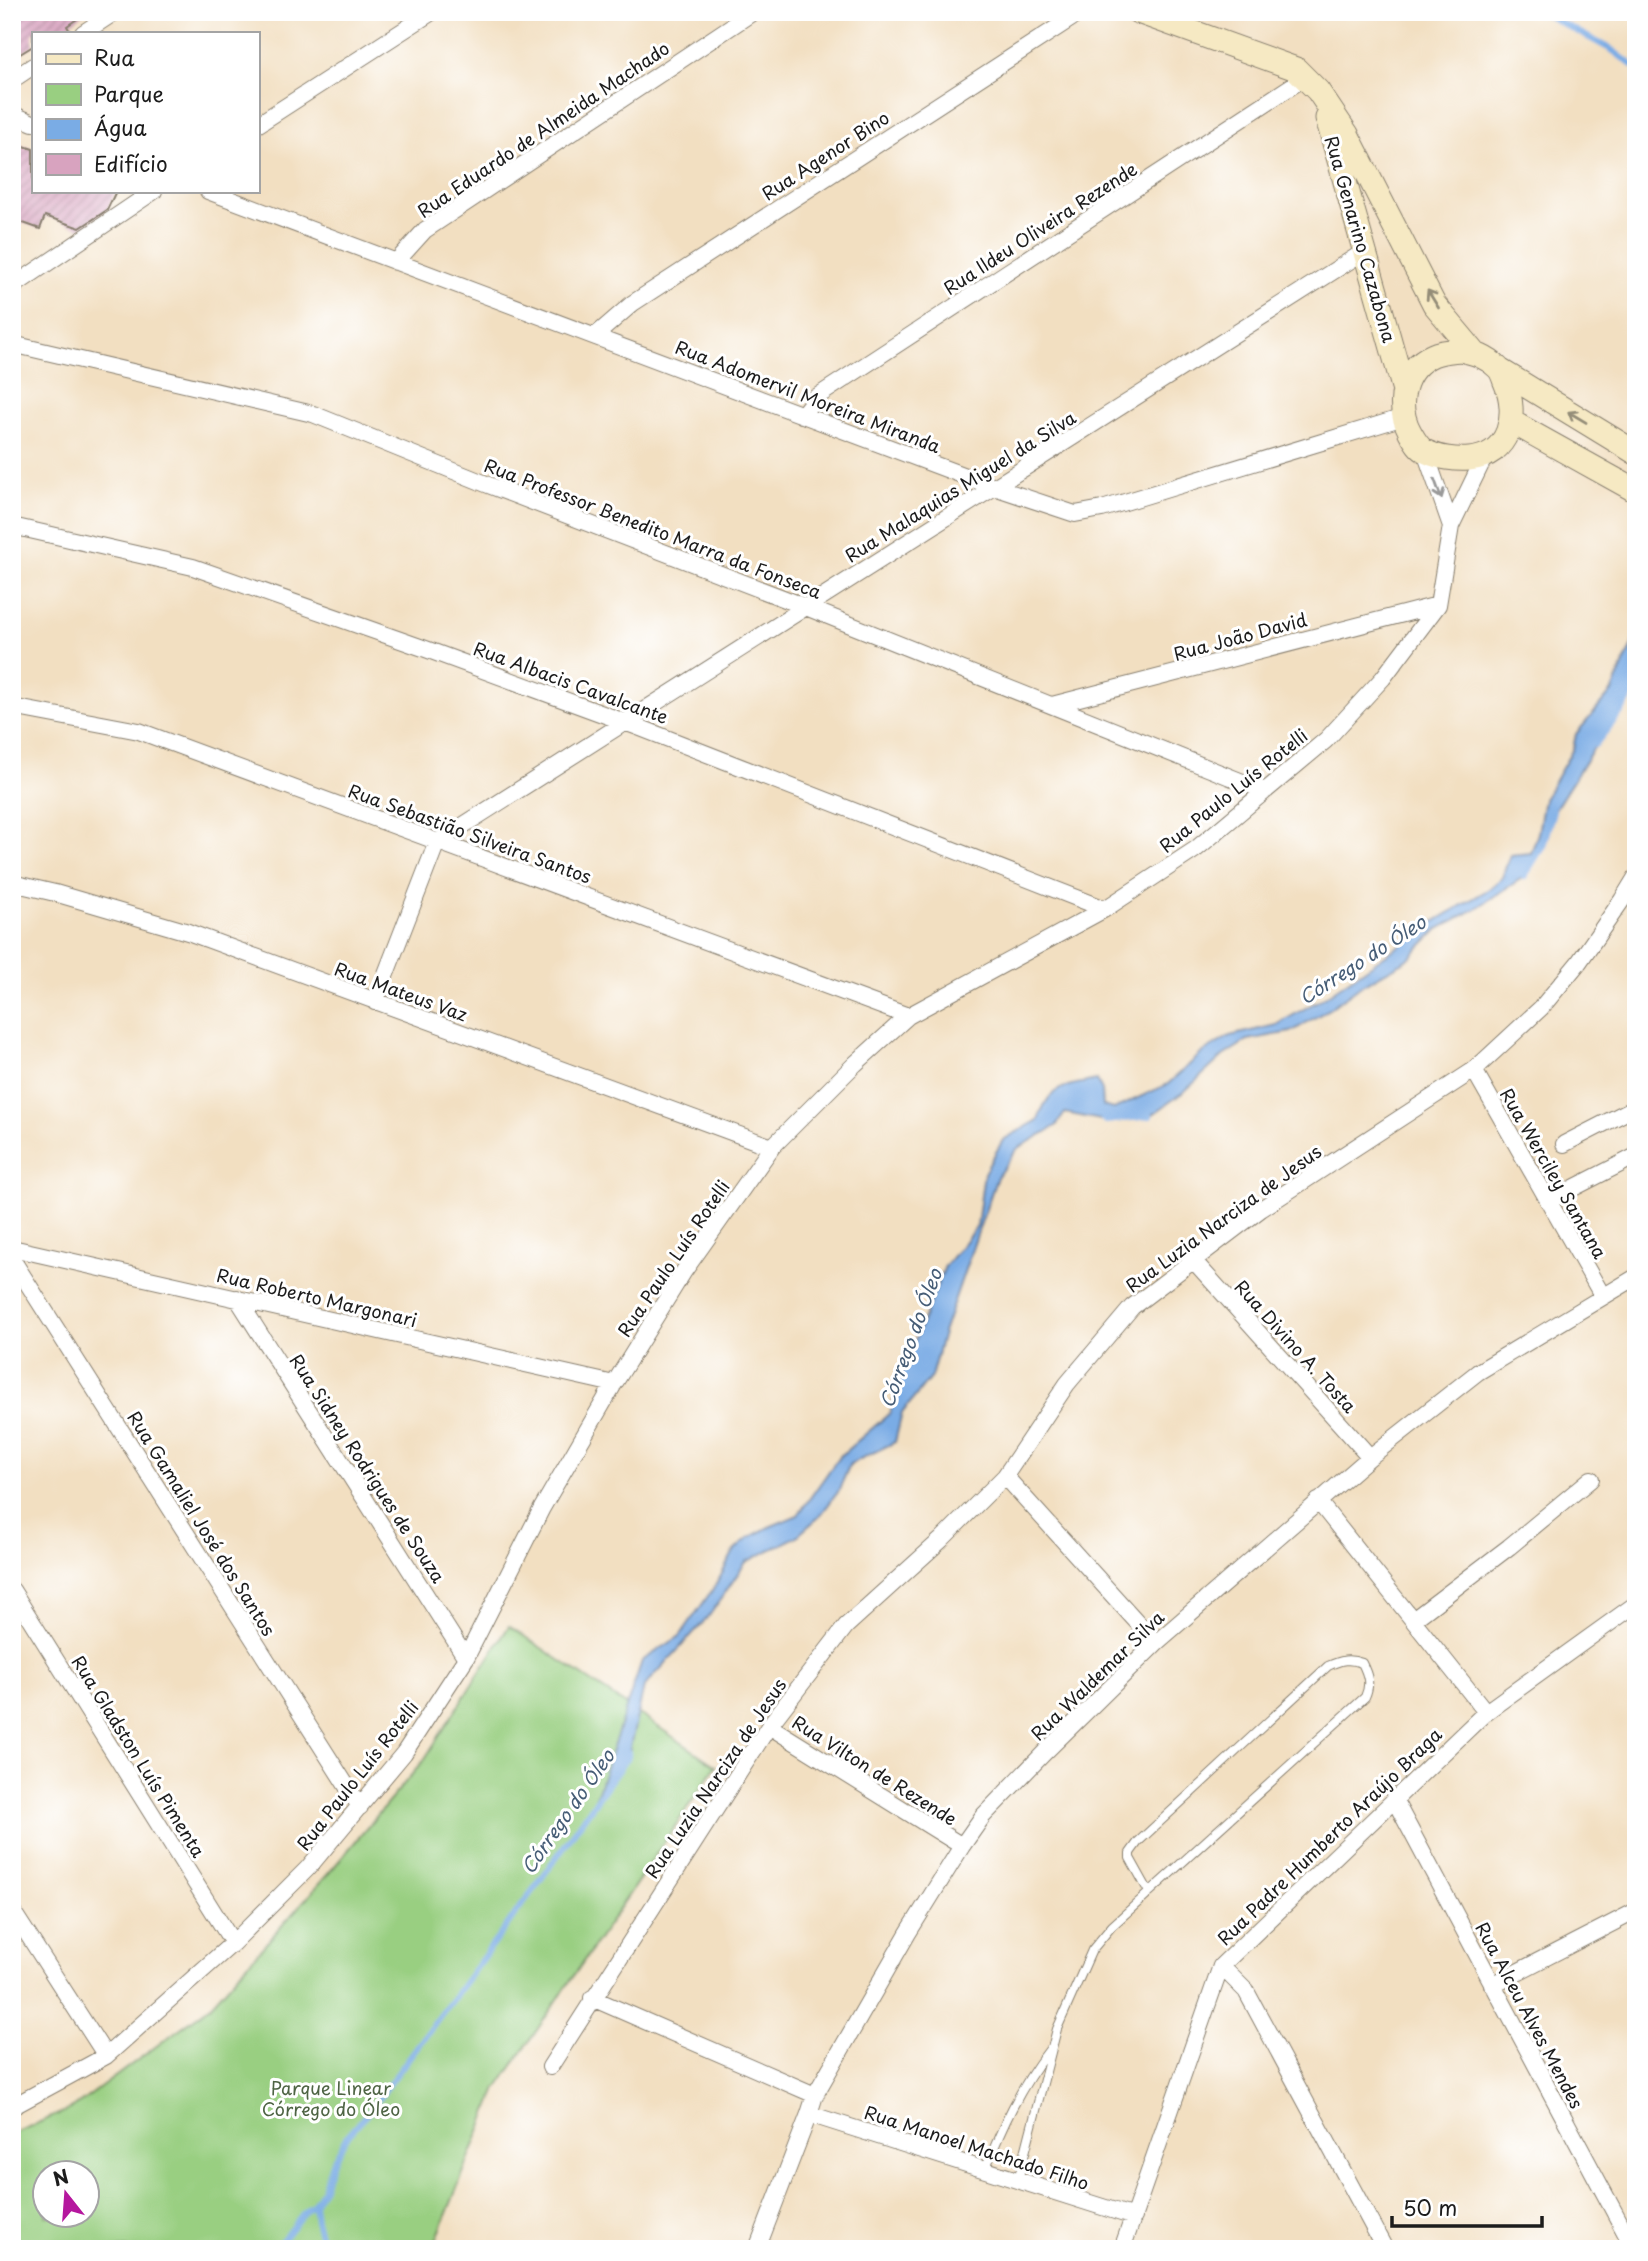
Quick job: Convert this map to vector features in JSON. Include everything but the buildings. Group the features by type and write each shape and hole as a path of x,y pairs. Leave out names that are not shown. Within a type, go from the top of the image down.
{"street":[{"path":"85,32 115,12"},
{"path":"259,124 432,12"},
{"name":"Rua Eduardo de Almeida Machado","path":"396,261 425,230 753,12"},
{"name":"Rua Agenor Bino","path":"595,336 633,303 1081,12"},
{"name":"Rua Genarino Cazabona","path":"1138,12 1296,69 1348,134 1434,304 1475,353"},
{"path":"12,80 32,67"},
{"name":"Rua Genarino Cazabona","path":"1311,85 1337,150 1404,387"},
{"name":"Rua Ildeu Oliveira Rezende","path":"802,415 816,398 1311,85"},
{"path":"12,114 32,122"},
{"path":"12,287 153,192"},
{"name":"Rua Adomervil Moreira Miranda","path":"211,192 994,487 1075,514 1102,509 1404,417"},
{"name":"Rua Malaquias Miguel da Silva","path":"438,842 1364,251"},
{"name":"Rua Professor Benedito Marra da Fonseca","path":"12,344 313,414 1265,791"},
{"path":"1500,370 1511,395 1512,422 1508,435 1499,447 1485,456 1471,459 1456,459 1424,452 1404,417 1404,387 1417,366 1432,355 1460,350 1489,360 1500,370 1636,453"},
{"path":"1512,422 1636,491"},
{"name":"Rua Paulo Luís Rotelli","path":"1424,452 1451,526"},
{"name":"Rua Paulo Luís Rotelli","path":"12,2107 106,2056 233,1942 308,1868 404,1753 466,1658 542,1508 614,1384 684,1271 772,1147 855,1064 908,1016 1105,909 1196,849 1326,740 1383,678 1438,605 1451,526 1485,456"},
{"name":"Rua Albacis Cavalcante","path":"12,526 193,567 624,722 1105,909"},
{"name":"Rua João David","path":"1052,705 1438,605"},
{"name":"Rua Sebastião Silveira Santos","path":"12,707 139,731 908,1016"},
{"path":"375,1002 438,842"},
{"name":"Rua Luzia Narciza de Jesus","path":"550,2067 769,1726 846,1626 941,1540 1005,1476 1067,1384 1132,1307 1272,1202 1474,1070 1541,1008 1629,906 1636,877"},
{"name":"Rua Mateus Vaz","path":"12,883 188,932 772,1147"},
{"name":"Rua Werciley Santana","path":"1474,1070 1602,1295"},
{"path":"1564,1144 1636,1107"},
{"path":"1548,1201 1636,1156"},
{"name":"Rua Roberto Margonari","path":"12,1248 614,1384"},
{"name":"Rua Gamaliel José dos Santos","path":"12,1259 360,1807"},
{"name":"Rua Divino A. Tosta","path":"1193,1260 1370,1457"},
{"name":"Rua Waldemar Silva","path":"757,2249 814,2095 908,1933 983,1816 1156,1643 1370,1457 1478,1372 1636,1277"},
{"name":"Rua Sidney Rodrigues de Souza","path":"237,1298 466,1658"},
{"path":"1005,1476 1156,1643"},
{"path":"1413,1620 1509,1547 1591,1479"},
{"path":"1318,1501 1486,1712"},
{"name":"Rua Gladston Luís Pimenta","path":"12,1590 233,1942"},
{"name":"Rua Padre Humberto Araújo Braga","path":"1122,2249 1221,1966 1486,1712 1636,1604"},
{"name":"Rua Vilton de Rezende","path":"769,1726 962,1846"},
{"name":"Rua Alceu Alves Mendes","path":"1394,1799 1634,2249"},
{"path":"12,1910 106,2056"},
{"path":"1492,1985 1636,1911"},
{"path":"1221,1966 1246,1991 1385,2249"},
{"path":"592,1998 814,2095"},
{"name":"Rua Manoel Machado Filho","path":"809,2114 1134,2217"}],"lane":[{"path":"1018,2180 1057,2029 1092,1950 1112,1926 1365,1696 1368,1675 1362,1663 1352,1659 1328,1666 1138,1842 1130,1853 1130,1858 1149,1892"},
{"path":"985,2170 1013,2104 1032,2071 1053,2045"}],"green space":[{"name":"Parque Linear Córrego do Óleo","path":"509,1626 716,1766 497,2089 435,2243 435,2249 12,2249 12,2134 73,2108 209,2007 328,1874 424,1760"}],"water":[{"path":"1636,636 1636,687 1550,817 1543,846 1525,876 1475,909 1438,929 1407,960 1360,986 1291,1032 1248,1040 1223,1056 1185,1091 1149,1117 1106,1121 1065,1113 1056,1126 1017,1149 997,1177 943,1333 931,1377 902,1413 895,1442 850,1464 838,1492 819,1517 796,1537 746,1562 709,1616 644,1687 628,1756 593,1806 642,1661 680,1636 717,1583 734,1551 748,1538 798,1515 839,1457 890,1413 905,1364 945,1266 977,1226 984,1173 1003,1140 1038,1120 1053,1093 1067,1086 1097,1080 1102,1090 1103,1106 1114,1109 1168,1084 1202,1053 1230,1036 1276,1025 1323,998 1432,923 1489,889 1502,878 1510,855 1531,853 1538,833 1544,799 1573,749 1576,734 1612,691"}],"waterway":[{"name":"Córrego do Óleo","path":"1541,12 1612,50 1636,68"},
{"name":"Córrego do Óleo","path":"1595,745 1622,711 1636,687"},
{"name":"Córrego do Óleo","path":"1524,877 1543,846 1553,811"},
{"name":"Córrego do Óleo","path":"1103,1119 1106,1121 1150,1116"},
{"name":"Córrego do Óleo","path":"275,2249 305,2211 314,2204 348,2135 371,2109 536,1886 628,1756 628,1752"},
{"name":"Córrego do Óleo","path":"314,2204 324,2249"}]}
